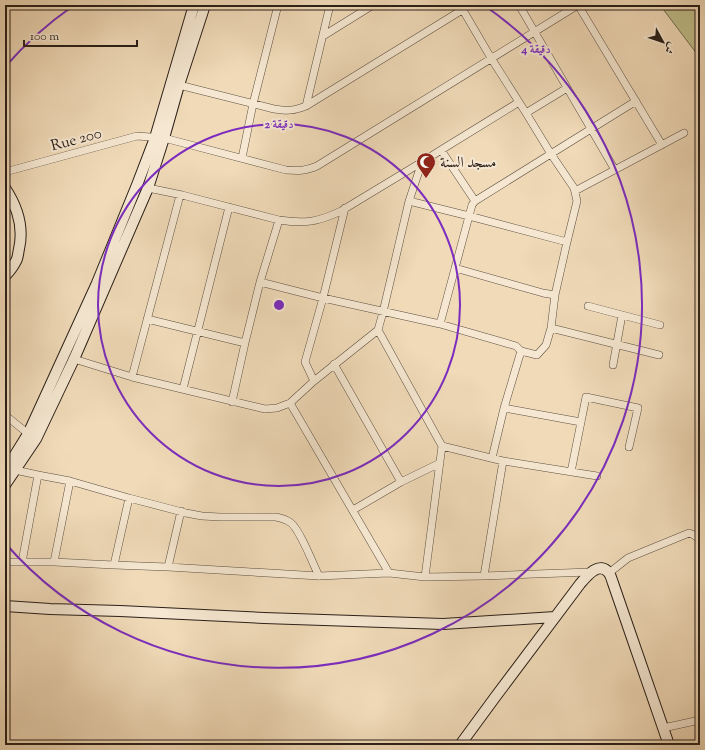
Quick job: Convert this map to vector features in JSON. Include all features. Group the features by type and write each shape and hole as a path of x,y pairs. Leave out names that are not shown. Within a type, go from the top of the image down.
{"main road":[{"path":"5,485 10,470 32,436 74,359 148,188 194,5"},
{"path":"32,436 137,185 160,138 205,5"},
{"path":"5,188 12,199 18,214 20,245 17,260 5,276"},
{"path":"460,745 580,584 590,572 596,569 603,569 609,573 669,745"},
{"path":"5,606 264,618 443,624 555,617"}],"street":[{"path":"242,158 278,5"},
{"path":"306,106 330,5"},
{"path":"323,36 373,5"},
{"path":"518,5 615,170"},
{"name":"Rue 200","path":"5,172 137,136 160,138 286,170 308,170 317,166 578,5"},
{"path":"578,5 662,145"},
{"path":"179,85 274,109 286,111 296,110 306,106 461,7 490,58 575,191 577,201 556,295 551,328 546,345 537,355 521,351 516,346 440,324 383,312 260,282"},
{"path":"526,113 567,88"},
{"path":"440,324 472,205 636,101"},
{"path":"148,188 279,220 291,222 316,221 345,208 519,102"},
{"path":"575,191 684,133"},
{"path":"441,150 475,202"},
{"path":"74,359 132,377 265,409 290,404 334,364 378,330 409,201 422,162"},
{"path":"132,377 180,195"},
{"path":"409,201 567,242"},
{"path":"183,389 228,207"},
{"path":"314,381 305,362 323,298 345,208"},
{"path":"232,402 260,282 279,220"},
{"path":"455,268 543,293 556,295"},
{"path":"588,306 660,325"},
{"path":"613,365 622,315"},
{"path":"147,319 245,343"},
{"path":"551,328 659,355"},
{"path":"378,330 442,446 425,577"},
{"path":"492,458 504,408 521,351"},
{"path":"334,364 401,482"},
{"path":"571,472 586,397 638,408 629,447"},
{"path":"290,404 389,573"},
{"path":"504,408 581,422"},
{"path":"5,415 32,436"},
{"path":"442,446 503,461 597,476"},
{"path":"484,576 503,461"},
{"path":"352,510 401,482 440,463"},
{"path":"10,470 70,481 202,516 276,517 284,519 291,523 297,530 319,576"},
{"path":"22,562 38,476"},
{"path":"54,562 70,481"},
{"path":"114,565 130,498"},
{"path":"168,567 181,511"},
{"path":"609,573 628,558 689,533 694,534 700,540"},
{"path":"5,562 54,562 168,567 319,576 389,573 425,577 590,572"},
{"path":"663,728 700,720"}],"shaded area":[{"path":"660,5 700,5 700,58"}],"place":[{"name":"مسجد السنة","path":"426,179"}]}
